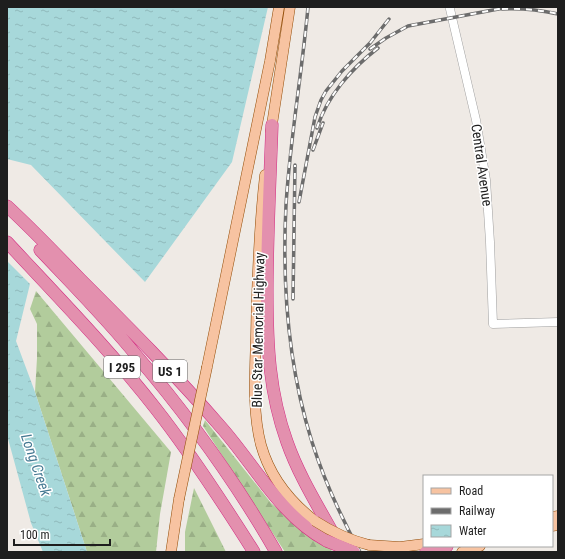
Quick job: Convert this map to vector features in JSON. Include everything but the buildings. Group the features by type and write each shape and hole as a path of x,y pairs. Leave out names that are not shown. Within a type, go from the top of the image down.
{"highway":[{"path":"272,125 266,264 268,346 272,387 279,415 292,454 307,485 344,552"},
{"name":"US 1","path":"7,206 158,358 221,426 284,507 309,530 326,541 354,552"},
{"name":"I 295","path":"7,214 105,319 170,395 220,462 246,501 276,552"},
{"name":"I 295","path":"7,242 126,372 178,437 224,503 254,552"},
{"path":"224,503 246,552"},
{"path":"426,552 444,547"}],"main road":[{"name":"Blue Star Memorial Highway","path":"171,552 179,499 270,61 279,7"},
{"name":"Blue Star Memorial Highway","path":"290,7 264,188 258,264 255,372 256,405 258,426 264,455 276,479 292,501 315,521 338,535 369,545 400,547 423,544"},
{"path":"462,552 477,547"}],"street":[{"name":"Central Avenue","path":"450,9 476,120 486,180 493,324 558,322"}],"green space":[{"path":"36,291 171,452 160,514 156,552 87,552 35,392 37,324 30,309"},
{"path":"205,420 271,503 316,542 331,549 332,552 285,552 203,426"},
{"path":"194,488 226,552 185,552 185,532"}],"water":[{"path":"7,7 268,7 232,162 145,282 31,165 7,159"},
{"name":"Long Creek","path":"7,261 30,284 16,341 35,392 87,552 43,552 31,523 7,435"}],"railway":[{"path":"308,7 290,156 286,205 285,265 288,325 297,384 312,442 333,498 360,552"},
{"path":"370,49 408,26 509,7"},
{"path":"502,9 544,11 558,14"},
{"path":"299,202 315,117 321,100 326,91 342,71 370,43 389,19"},
{"path":"317,128 321,116 334,94 359,64 378,48"},
{"path":"313,150 323,123"},
{"path":"293,299 295,165"}]}
